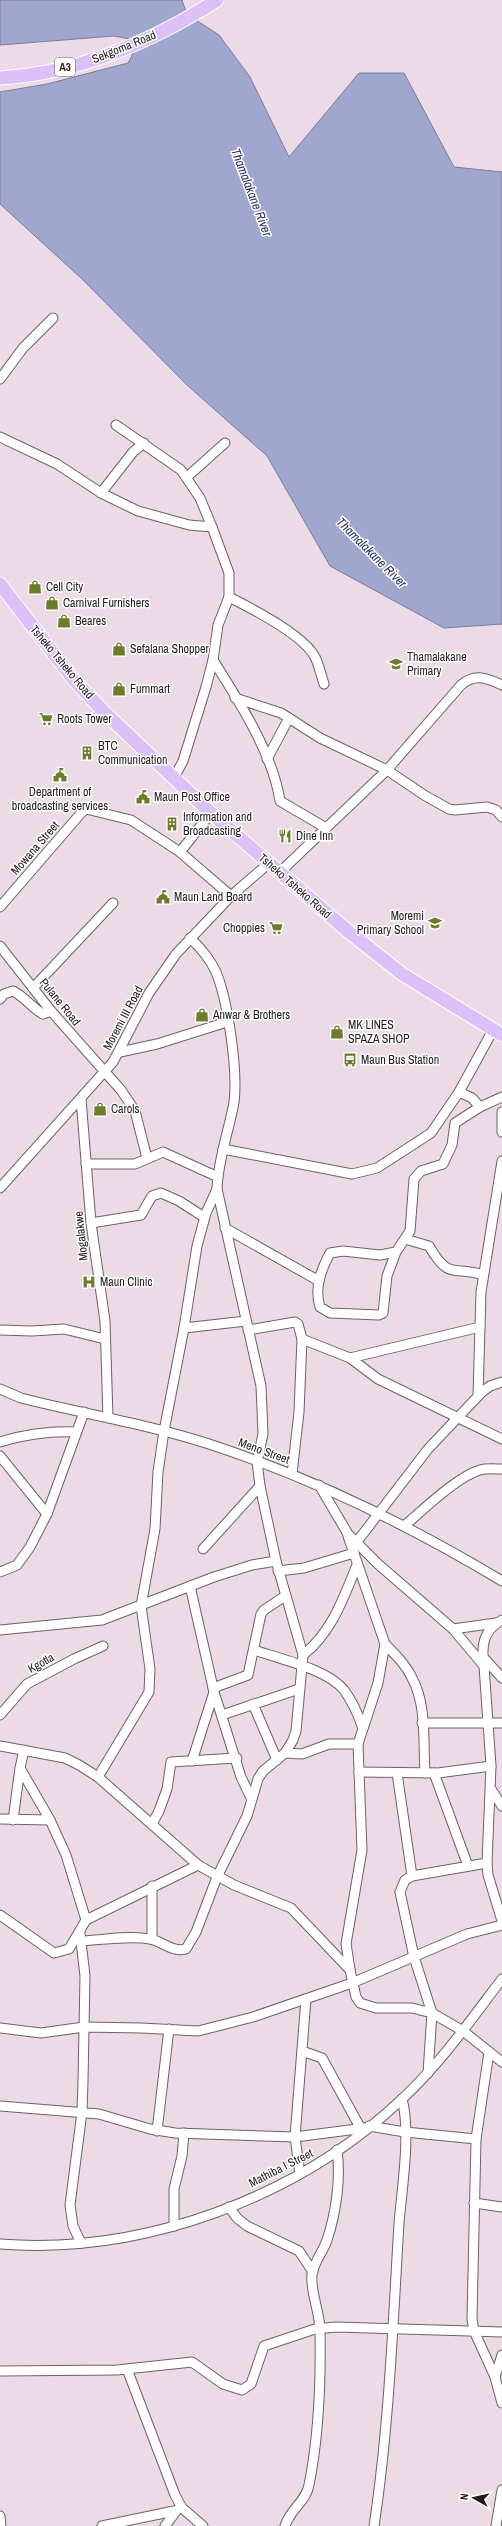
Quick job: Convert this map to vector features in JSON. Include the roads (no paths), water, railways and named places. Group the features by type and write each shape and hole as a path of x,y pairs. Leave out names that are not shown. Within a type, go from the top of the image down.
{"highway":[{"name":"Sekgoma Road","path":"0,78 89,62 127,48 199,11 217,0"},
{"name":"Tsheko Tsheko Road","path":"0,584 74,680 104,712 211,814 269,863 279,874 402,974 498,1033"}],"street":[{"path":"0,378 23,348 53,318"},
{"path":"116,424 174,463 187,477 206,509 229,573 229,597 218,625 213,660 183,761 174,778"},
{"path":"0,437 57,464 101,493 155,516 189,525 212,527"},
{"path":"101,493 133,452 144,443"},
{"path":"187,477 225,443"},
{"path":"229,597 261,613 302,641 315,656 324,684"},
{"path":"213,660 267,759 276,780 280,802 326,828"},
{"path":"279,874 386,770 441,705 466,681 484,677 502,684"},
{"path":"235,698 275,711 289,718 320,738 386,770 424,795 449,809 455,810 487,807 496,810 502,817"},
{"path":"267,759 289,718"},
{"name":"Mowana Street","path":"0,907 86,809 131,820 180,852 232,896"},
{"path":"180,852 211,814"},
{"name":"Moremi III Road","path":"0,1188 81,1099 120,1052 140,1008 160,975 190,938 232,896 269,863"},
{"path":"33,988 113,903"},
{"path":"0,1915 54,1953 68,1950 81,1937 152,1939 180,1950 186,1949 196,1932 217,1877 247,1816 251,1798 263,1771 285,1753 296,1731 303,1655 278,1571 260,1486 257,1462 264,1418 262,1386 225,1228 218,1189 222,1149 235,1087 227,1022 216,974 209,960 190,938"},
{"name":"Pulane Road","path":"0,946 51,1011 121,1090 135,1111 147,1158"},
{"path":"0,999 4,994 13,991 22,996 43,1014 51,1011"},
{"path":"120,1052 157,1044 227,1022"},
{"path":"222,1149 343,1173 361,1173 377,1168 431,1132 459,1092 470,1072 498,1033"},
{"path":"459,1092 472,1098 480,1107"},
{"path":"396,1252 380,1255 332,1252 326,1262 319,1281 317,1299 320,1307 325,1311 380,1315 384,1311 387,1276 396,1252 405,1239 412,1222 413,1188 417,1174 443,1164 452,1145 455,1123 480,1107 502,1097"},
{"name":"Mogalakwe","path":"81,1099 91,1223 105,1321 108,1418"},
{"path":"502,1112 502,1132"},
{"path":"86,1164 127,1165 163,1152 218,1177"},
{"path":"478,1396 483,1275 502,1161"},
{"path":"98,1777 149,1692 150,1669 141,1606 155,1529 158,1472 197,1246 204,1217 218,1189"},
{"path":"91,1223 141,1215 152,1196 161,1193 179,1201 204,1217"},
{"path":"225,1228 319,1281"},
{"path":"405,1239 429,1246 436,1258 450,1270 483,1275"},
{"path":"184,1328 247,1326 295,1322 298,1324 302,1339 299,1412 292,1474"},
{"path":"350,1358 480,1327"},
{"path":"0,1330 32,1331 64,1329 105,1339"},
{"path":"302,1339 350,1358 378,1379 502,1439"},
{"path":"356,1543 381,1513 405,1477 457,1418 490,1386 502,1382"},
{"name":"Meno Street","path":"0,1389 21,1398 164,1431 292,1474 381,1513 502,1581"},
{"path":"0,1572 18,1565 24,1558 47,1514 84,1412"},
{"path":"0,1442 23,1435 49,1431 76,1432"},
{"path":"0,1456 47,1514"},
{"path":"405,1526 446,1491 472,1473 480,1470 502,1467 502,1479"},
{"path":"319,1485 348,1534 356,1543 453,1629 484,1666"},
{"path":"203,1549 260,1486"},
{"path":"348,1534 357,1565 385,1644 413,1678 420,1701 429,1773 468,1866"},
{"path":"278,1571 304,1568 354,1553"},
{"path":"0,1630 69,1622 98,1621 141,1606 190,1586 252,1565 276,1561"},
{"path":"303,1655 318,1643 326,1633 357,1565"},
{"path":"190,1586 214,1690 237,1758 241,1777 251,1798"},
{"path":"192,1761 214,1690 248,1675 262,1612 285,1596"},
{"path":"453,1629 499,1622"},
{"path":"499,1622 484,1638 482,1656 491,1766 487,1863 488,1875 502,1921"},
{"path":"385,1644 378,1683 362,1726 358,1744 362,1850 346,1944 352,1984 356,1997 360,2003 367,2006 412,2008 432,2013 463,2031 502,2062"},
{"name":"Kgotla","path":"0,1715 27,1684 74,1659 103,1646"},
{"path":"254,1650 302,1665 339,1685 351,1701 362,1726"},
{"path":"482,1656 502,1678"},
{"path":"222,1715 299,1689"},
{"path":"253,1704 277,1760"},
{"path":"422,1723 502,1723"},
{"path":"285,1753 302,1754 329,1744 358,1744"},
{"path":"0,1746 65,1758 98,1777 198,1865 217,1877 291,1908 350,1970"},
{"path":"13,1820 24,1750"},
{"path":"152,1824 160,1811 167,1788 170,1764 174,1761 237,1758"},
{"path":"360,1772 429,1773 491,1766"},
{"path":"20,1768 50,1820 74,1876 86,1920 81,1937 85,1976 82,2112 70,2205 73,2226 81,2243"},
{"path":"397,1773 412,1876"},
{"path":"491,1789 502,1806"},
{"path":"0,1819 50,1820"},
{"path":"428,2073 431,2055 432,2013 414,1957 400,1892 405,1880 412,1876 487,1863"},
{"path":"86,1920 152,1886 198,1865"},
{"path":"152,1886 152,1939"},
{"path":"0,2028 41,2033 84,2027 198,2031 253,2017 352,1984 467,1934 502,1925"},
{"name":"Mathiba I Street","path":"0,2244 81,2243 174,2226 229,2207 300,2174 337,2150 402,2099 428,2073 463,2031 502,1979"},
{"path":"300,2174 296,2137 306,1999"},
{"path":"157,2131 169,2029"},
{"path":"302,2051 322,2058 366,2128"},
{"path":"489,2052 476,2139 474,2203 474,2331 495,2377 502,2403"},
{"path":"374,2526 392,2329 405,2132 402,2099"},
{"path":"0,2106 82,2112 112,2117 157,2131 184,2133 296,2137 366,2128 476,2139"},
{"path":"174,2226 174,2189 182,2156 184,2133"},
{"path":"285,2526 292,2512 306,2497 310,2484 318,2415 320,2328 313,2293 313,2272 326,2241 331,2221 339,2174 337,2150"},
{"path":"474,2203 502,2207"},
{"path":"229,2207 237,2218 247,2226 299,2251 313,2272"},
{"path":"0,2371 127,2369 192,2362 223,2384 242,2390 251,2384 264,2346 320,2328 502,2332"},
{"path":"495,2377 502,2355"},
{"path":"127,2369 175,2495 178,2509 202,2526"},
{"path":"496,2526 502,2490"},
{"path":"102,2526 178,2509"},
{"path":"165,2526 178,2509"},
{"path":"0,2516 1,2526"}],"water":[{"name":"Thamalakane River","path":"0,0 182,0 185,9 199,22 219,35 250,77 289,157 359,73 404,73 454,167 502,172 502,624 444,628 330,566 267,456 187,385 82,279 0,204 0,92 47,84 128,63 133,51 130,39 114,36 0,45"}],"place":[{"name":"Cell City","path":"35,587"},
{"name":"Carnival Furnishers","path":"52,603"},
{"name":"Beares","path":"64,621"},
{"name":"Sefalana Shopper","path":"119,649"},
{"name":"Thamalakane Primary","path":"396,664"},
{"name":"Furnmart","path":"119,689"},
{"name":"Roots Tower","path":"46,719"},
{"name":"BTC Communication","path":"87,753"},
{"name":"Department of broadcasting services","path":"60,775"},
{"name":"Maun Post Office","path":"143,797"},
{"name":"Information and Broadcasting","path":"172,824"},
{"name":"Dine Inn","path":"285,836"},
{"name":"Maun Land Board","path":"163,897"},
{"name":"Moremi Primary School","path":"435,923"},
{"name":"Choppies","path":"276,928"},
{"name":"Anwar & Brothers","path":"202,1015"},
{"name":"MK LINES SPAZA SHOP","path":"337,1032"},
{"name":"Maun Bus Station","path":"350,1060"},
{"name":"Carols","path":"100,1109"},
{"name":"Maun Clinic","path":"89,1282"}]}
